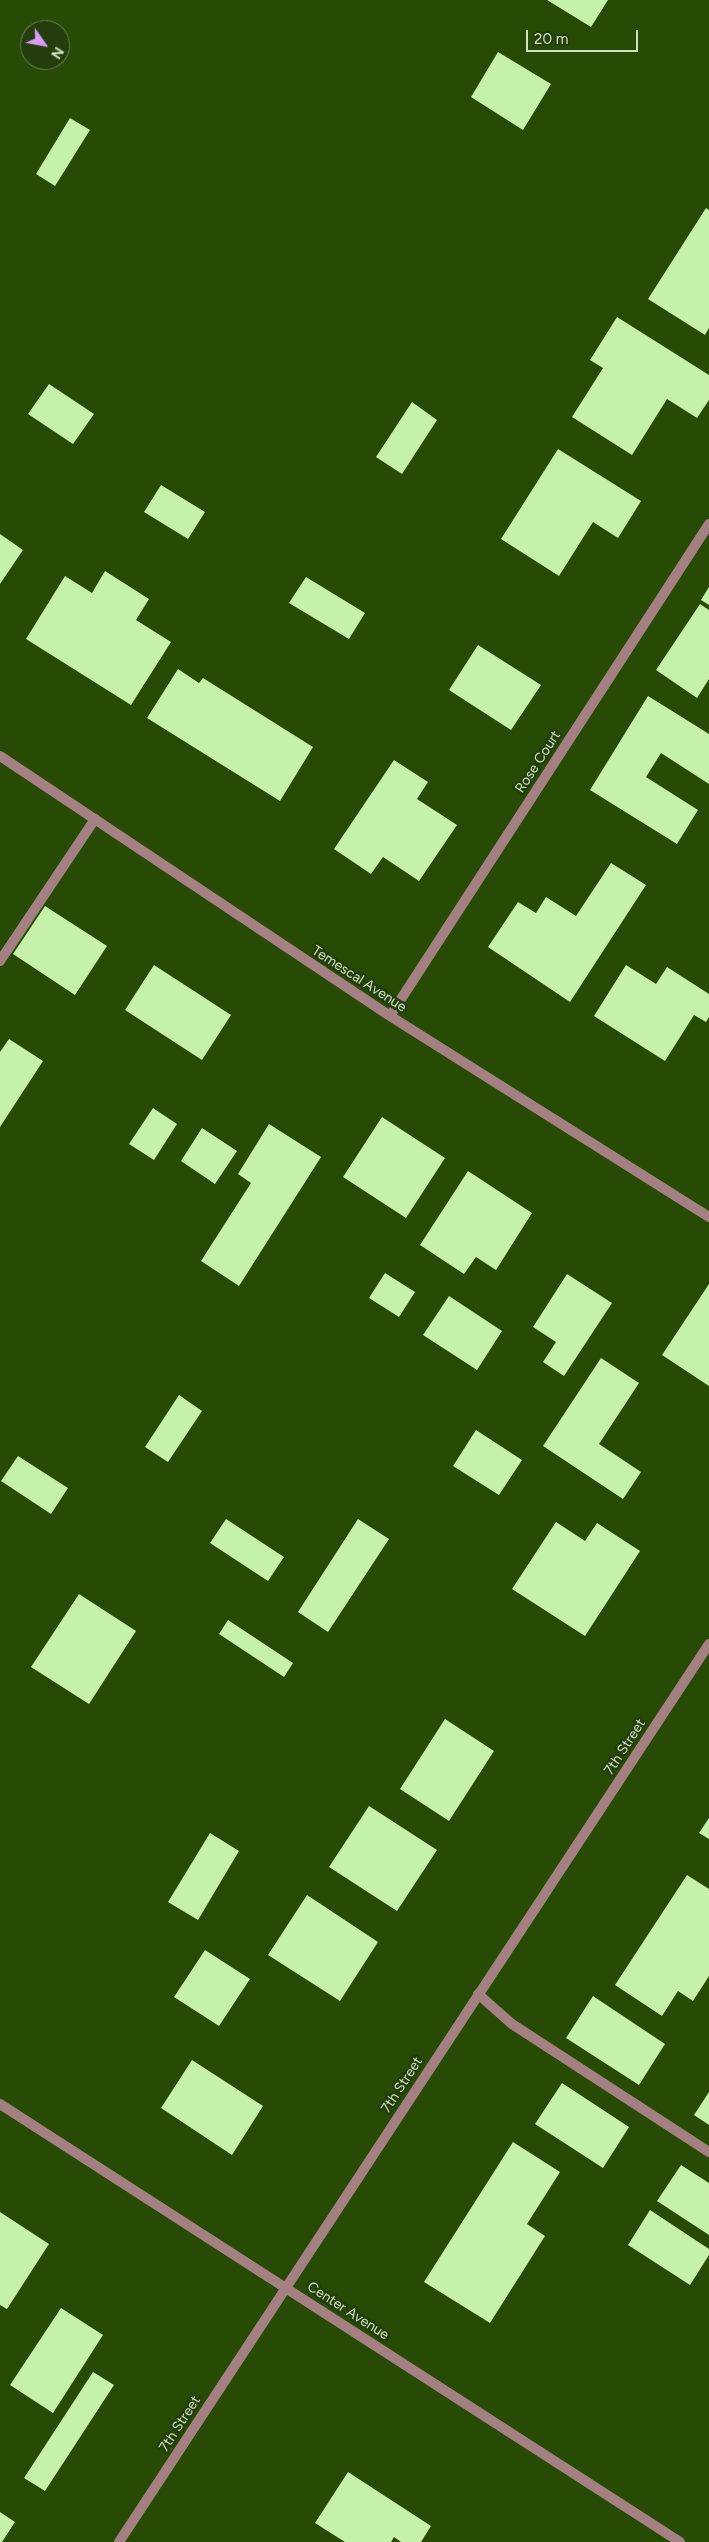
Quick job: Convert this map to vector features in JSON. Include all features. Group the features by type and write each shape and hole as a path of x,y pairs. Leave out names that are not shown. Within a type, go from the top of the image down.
{"street":[{"name":"Rose Court","path":"390,1016 709,524"},
{"name":"Temescal Avenue","path":"0,756 390,1016 709,1217"},
{"path":"0,961 95,819"},
{"name":"7th Street","path":"119,2542 709,1644"},
{"path":"478,1994 512,2024 709,2152"},
{"name":"Center Avenue","path":"0,2104 680,2542"}],"building":[{"path":"547,0 608,0 591,27"},
{"path":"498,52 551,84 523,130 471,97"},
{"path":"70,118 90,130 55,186 36,174"},
{"path":"706,208 709,210 709,328 705,335 648,299"},
{"path":"617,317 709,375 709,400 697,418 667,399 632,455 572,417 603,368 590,360"},
{"path":"49,384 94,414 73,444 28,414"},
{"path":"412,402 437,420 402,474 376,457"},
{"path":"558,449 641,501 618,538 593,522 559,576 501,539"},
{"path":"161,485 205,512 188,539 144,512"},
{"path":"0,534 23,550 0,584"},
{"path":"105,571 149,599 136,620 171,642 131,705 26,639 65,576 92,593"},
{"path":"306,577 365,613 349,639 289,603"},
{"path":"709,587 709,605 701,600"},
{"path":"700,604 709,610 709,679 697,698 656,670"},
{"path":"478,645 541,685 511,730 449,690"},
{"path":"178,669 199,683 203,678 313,747 280,801 147,718"},
{"path":"648,696 709,734 709,784 661,753 646,777 698,810 677,844 590,790"},
{"path":"394,760 428,782 417,799 457,825 419,881 383,857 371,874 334,849"},
{"path":"611,863 646,885 570,1002 488,947 518,902 536,913 546,897 576,916"},
{"path":"45,906 107,946 75,995 13,954"},
{"path":"154,965 231,1015 202,1060 125,1010"},
{"path":"626,965 656,984 667,967 709,994 709,1017 706,1022 694,1015 665,1061 594,1016"},
{"path":"9,1039 43,1061 0,1127 0,1052"},
{"path":"153,1108 177,1124 154,1160 129,1144"},
{"path":"382,1117 445,1158 406,1218 343,1177"},
{"path":"269,1124 321,1157 239,1286 201,1261 251,1183 238,1174"},
{"path":"202,1128 237,1151 215,1184 181,1161"},
{"path":"468,1171 532,1213 496,1270 476,1257 464,1274 420,1245"},
{"path":"385,1273 415,1292 399,1317 369,1298"},
{"path":"567,1274 612,1303 564,1376 543,1362 556,1342 533,1327"},
{"path":"709,1284 709,1386 662,1355"},
{"path":"449,1296 502,1331 477,1370 423,1335"},
{"path":"601,1358 639,1383 599,1444 641,1472 623,1499 543,1446"},
{"path":"179,1395 202,1411 168,1462 145,1447"},
{"path":"476,1430 522,1460 499,1495 453,1466"},
{"path":"18,1456 68,1488 51,1514 1,1481"},
{"path":"226,1519 284,1557 268,1581 210,1543"},
{"path":"358,1519 389,1539 328,1632 298,1612"},
{"path":"556,1522 585,1541 597,1523 640,1551 585,1636 512,1589"},
{"path":"79,1594 136,1631 89,1704 31,1667"},
{"path":"228,1620 293,1663 284,1677 219,1634"},
{"path":"445,1719 494,1751 449,1821 400,1789"},
{"path":"369,1806 437,1850 397,1911 329,1867"},
{"path":"709,1818 709,1839 699,1833"},
{"path":"210,1833 239,1851 198,1920 168,1902"},
{"path":"687,1875 709,1889 709,1976 693,2001 678,1991 662,2016 615,1985"},
{"path":"307,1895 378,1942 340,2001 268,1955"},
{"path":"205,1950 250,1979 219,2026 174,1997"},
{"path":"593,1996 665,2044 639,2085 566,2038"},
{"path":"192,2060 263,2106 232,2155 161,2108"},
{"path":"562,2083 629,2127 603,2168 535,2124"},
{"path":"709,2092 709,2125 694,2115"},
{"path":"513,2142 560,2172 527,2224 545,2236 490,2323 424,2282"},
{"path":"681,2165 709,2183 709,2235 657,2201"},
{"path":"650,2210 709,2249 709,2255 690,2285 628,2245"},
{"path":"0,2212 49,2244 7,2309 0,2305"},
{"path":"61,2308 103,2335 53,2413 10,2385"},
{"path":"93,2372 114,2385 45,2491 24,2478"},
{"path":"348,2472 431,2526 421,2542 401,2542 394,2537 391,2542 345,2542 315,2523"},
{"path":"0,2512 15,2522 2,2542 0,2542"}]}
